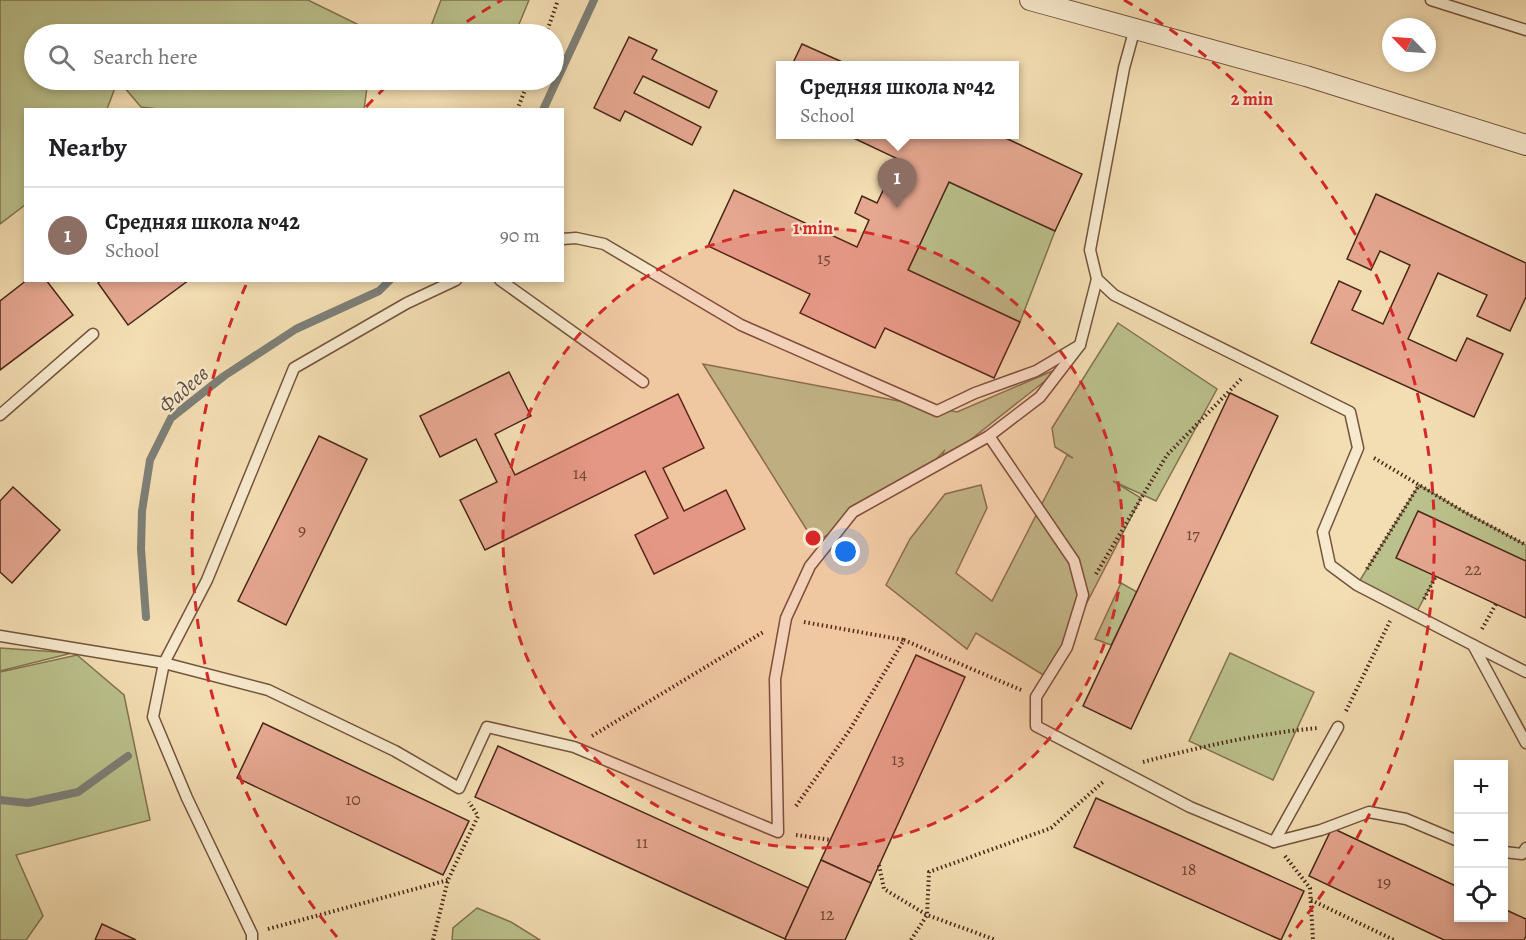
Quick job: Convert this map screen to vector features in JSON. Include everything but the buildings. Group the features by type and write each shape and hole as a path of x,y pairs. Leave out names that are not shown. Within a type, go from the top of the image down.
{"street":[{"path":"1030,0 1306,76 1526,145"}],"lane":[{"path":"1431,0 1526,30"},
{"path":"0,636 164,663 268,690 395,751 459,788 487,727 574,747 778,832 775,679 786,618 810,566 853,513 989,436 1040,397 1080,345 1097,279 1090,250 1124,68 1135,28"},
{"path":"564,239 576,238 604,244 741,326 937,411 975,393 1036,371 1080,345"},
{"path":"1097,279 1114,295 1350,412 1358,448 1323,532 1330,565 1357,585 1526,672"},
{"path":"252,937 187,798 153,717 164,663 207,580 294,368 407,303 452,282"},
{"path":"503,282 643,382"},
{"path":"0,415 93,334"},
{"path":"989,436 1074,561 1083,595 1068,646 1035,697 1036,726 1190,807 1274,842 1321,830 1369,812 1406,819 1454,838"},
{"path":"1473,645 1526,743"},
{"path":"1274,842 1338,727"},
{"path":"1508,853 1522,854 1526,848"}],"path":[{"path":"549,24 557,0"},
{"path":"518,108 525,90"},
{"path":"1083,595 1167,455 1255,365"},
{"path":"1358,448 1466,513 1526,545"},
{"path":"1357,585 1419,485"},
{"path":"1415,615 1436,576"},
{"path":"1473,645 1496,603"},
{"path":"574,747 786,618 904,640 1035,697"},
{"path":"831,840 778,832 849,731 904,640"},
{"path":"433,940 448,880 478,816 459,788"},
{"path":"1274,842 1310,888 1313,940"},
{"path":"252,937 448,880"},
{"path":"1311,900 1394,940"},
{"path":"910,940 927,915 996,940"}],"green space":[{"path":"0,0 308,0 357,24 24,24 24,90 114,90 107,108 24,108 24,206 0,224"},
{"path":"441,0 529,0 519,24 432,24"},
{"path":"127,90 367,90 364,108 141,107"},
{"path":"949,182 1055,231 1020,322 908,270"},
{"path":"1118,323 1217,389 1156,501 1113,481 1141,498 1048,678 976,633 967,649 886,585 910,539 945,494 981,485 987,508 956,573 992,601 1067,455 1073,458 1055,447 1052,428"},
{"path":"703,364 957,412 1064,366 941,463 944,451 923,473 815,543"},
{"path":"1419,485 1526,545 1526,561 1436,576 1415,615 1357,585"},
{"path":"1121,583 1137,592 1111,645 1095,639"},
{"path":"0,648 72,653 0,671"},
{"path":"1230,653 1314,692 1273,780 1189,741"},
{"path":"77,655 124,695 150,820 16,855 43,916 26,940 0,940 0,672"},
{"path":"477,908 511,922 540,940 452,940 453,928"}],"waterway":[{"name":"Фадеев","path":"564,65 594,0"},
{"name":"Фадеев","path":"544,108 552,90"},
{"name":"Фадеев","path":"146,617 141,549 142,511 150,460 171,418 224,376 296,329 379,291 388,282"},
{"name":"Фадеев","path":"0,800 28,803 78,792 128,756"}],"place":[{"name":"Средняя школа №42","path":"897,208"}]}
